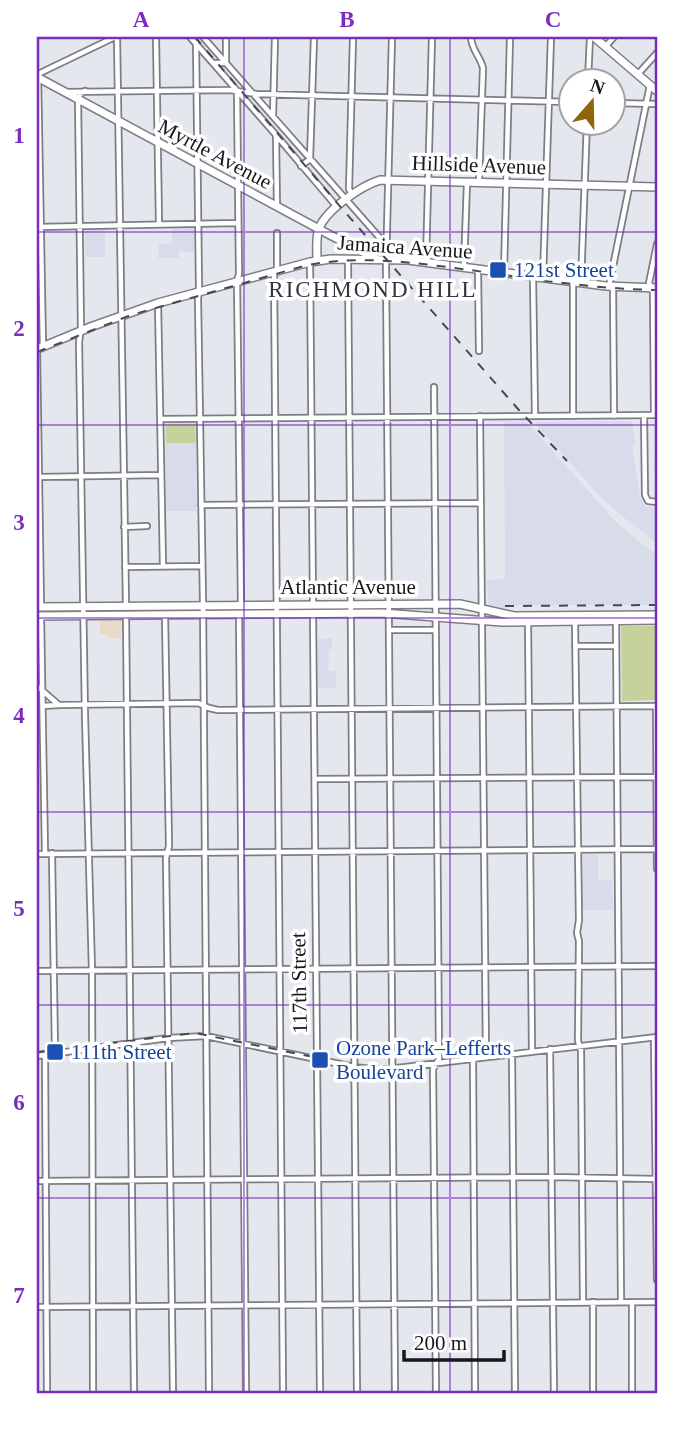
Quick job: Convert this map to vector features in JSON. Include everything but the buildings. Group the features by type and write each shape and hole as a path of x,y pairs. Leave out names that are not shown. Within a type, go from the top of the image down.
{"main road":[{"path":"592,37 657,91"},
{"name":"Myrtle Avenue","path":"38,78 276,207 383,260"},
{"name":"Hillside Avenue","path":"319,229 337,207 350,197 372,183 388,180 657,187"},
{"name":"117th Street","path":"314,261 319,229"},
{"path":"359,250 359,259"},
{"name":"Jamaica Avenue","path":"39,349 121,315 158,303 314,261 359,259 426,262 611,287 654,288"},
{"name":"Atlantic Avenue","path":"39,612 203,610 239,614 276,610 389,609 460,604 528,619"},
{"name":"Atlantic Avenue","path":"126,611 165,615 241,606 276,610"},
{"name":"Atlantic Avenue","path":"389,609 482,621 657,617"}],"street":[{"path":"45,853 43,706 39,687 38,74 116,37 126,611 134,1393"},
{"path":"156,37 159,224"},
{"path":"190,37 337,207"},
{"path":"203,37 310,159 350,197 387,246"},
{"path":"226,37 226,63"},
{"path":"273,116 275,37"},
{"path":"302,166 310,159 314,37"},
{"path":"350,197 353,37"},
{"path":"392,37 387,246 383,260 388,503 395,1393"},
{"path":"426,262 432,37"},
{"path":"471,37 483,68 479,182"},
{"path":"504,273 510,37"},
{"path":"542,278 551,37"},
{"path":"589,66 592,37"},
{"path":"605,47 614,37"},
{"path":"196,43 209,1393"},
{"path":"638,74 657,53"},
{"path":"214,63 226,63"},
{"path":"614,416 611,287 650,84"},
{"path":"65,92 230,90 252,94 558,102"},
{"path":"85,91 79,94 78,99 83,611 92,971 93,1393"},
{"path":"237,91 241,606"},
{"path":"628,103 657,104"},
{"path":"276,135 276,207"},
{"path":"573,416 577,283 587,136"},
{"path":"464,267 467,182"},
{"path":"39,227 238,223"},
{"path":"277,233 276,610 283,1393"},
{"path":"161,419 655,415 654,288 649,283 657,244"},
{"path":"348,259 357,1393"},
{"name":"117th Street","path":"314,261 312,504 320,1393"},
{"path":"478,269 479,351"},
{"path":"533,277 535,416"},
{"path":"158,303 163,566"},
{"path":"434,387 439,1059 433,1069 436,1393"},
{"path":"645,415 646,499 657,502"},
{"path":"480,416 486,1057"},
{"path":"39,477 161,475"},
{"path":"201,505 481,503"},
{"path":"124,527 147,526"},
{"path":"125,567 202,566"},
{"path":"239,614 246,1393"},
{"path":"165,615 173,1393"},
{"path":"575,618 583,1302"},
{"path":"616,618 621,1302"},
{"path":"528,619 532,1052"},
{"path":"389,631 435,630"},
{"path":"575,646 616,646"},
{"path":"39,687 59,705"},
{"path":"43,706 166,703 198,703 213,709 657,706 657,869"},
{"path":"314,779 657,777"},
{"path":"37,853 657,849"},
{"path":"52,853 55,1054"},
{"path":"37,971 657,966"},
{"path":"37,1056 169,1038 206,1036 371,1070 657,1036"},
{"path":"657,1036 654,1041 657,1280"},
{"path":"550,1049 554,1393"},
{"path":"512,1054 515,1393"},
{"path":"45,1055 47,1393"},
{"path":"473,1059 475,1393"},
{"path":"37,1181 513,1177 657,1179"},
{"path":"593,1302 593,1393"},
{"path":"632,1302 632,1393"},
{"path":"37,1307 657,1302"}],"shaded area":[{"path":"172,228 194,228 194,252 179,251 179,258 158,258 159,244 172,243"},
{"path":"85,230 105,230 105,257 85,257"},
{"path":"632,421 635,443 632,446 640,495 646,507 657,508 657,543 598,494 534,422"},
{"path":"504,422 527,422 616,522 657,554 657,605 505,605 505,610 488,604 487,580 505,579"},
{"path":"165,423 196,423 197,511 166,511"},
{"path":"100,619 122,619 121,638 107,638 107,635 100,634"},
{"path":"332,638 328,669 331,672 336,670 336,688 318,688 318,639"},
{"path":"583,854 598,855 598,880 612,880 613,910 583,910"}],"green space":[{"path":"166,424 195,424 196,443 166,443"},
{"path":"621,626 657,626 657,700 622,701"}],"railway":[{"path":"195,37 344,211 567,461"},
{"path":"37,352 131,315 324,262 408,262 586,286 657,290"},
{"path":"505,606 657,605"},
{"path":"37,1052 195,1033 378,1068"}],"place":[{"name":"121st Street","path":"498,270"},
{"name":"111th Street","path":"55,1052"},
{"name":"Ozone Park–Lefferts Boulevard","path":"320,1060"}],"district":[{"name":"RICHMOND HILL","path":"373,289"}]}
